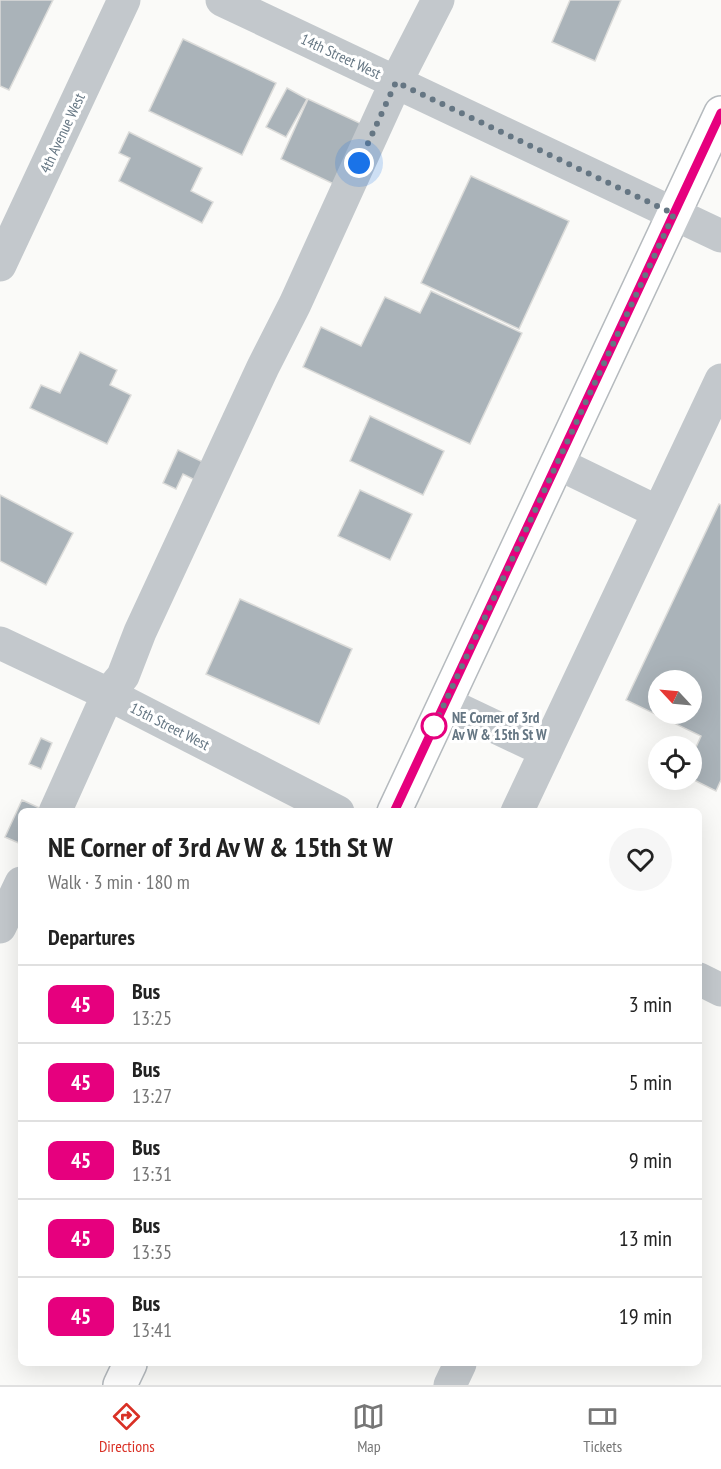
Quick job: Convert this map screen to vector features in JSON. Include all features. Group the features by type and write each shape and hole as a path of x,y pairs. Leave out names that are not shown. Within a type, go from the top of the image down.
{"main road":[{"path":"396,808 721,113"},
{"path":"120,1385 129,1366"}],"street":[{"name":"4th Avenue West","path":"0,265 124,0"},
{"name":"14th Street West","path":"222,0 721,236"},
{"path":"57,808 108,694 123,676 140,632 263,367 295,304 396,82 438,0"},
{"path":"519,808 721,380"},
{"path":"557,463 658,512"},
{"name":"15th Street West","path":"0,643 108,694 330,808"},
{"path":"444,703 546,751"},
{"path":"0,927 18,889"},
{"path":"702,980 721,990"},
{"path":"450,1385 459,1366"}],"building":[{"path":"0,0 53,0 9,90 0,86"},
{"path":"570,0 621,0 595,61 552,42"},
{"path":"183,39 276,83 242,155 149,111"},
{"path":"287,88 307,99 286,137 266,127"},
{"path":"308,99 366,126 338,186 281,159"},
{"path":"129,132 202,168 191,191 213,202 202,223 119,181 130,158 119,153"},
{"path":"471,176 569,221 519,329 421,283"},
{"path":"431,291 522,333 470,444 303,367 321,327 361,346 385,297 420,313"},
{"path":"80,352 117,370 110,385 131,395 107,444 30,408 41,385 60,393"},
{"path":"370,416 444,451 423,495 350,461"},
{"path":"178,450 205,463 197,481 183,474 176,489 163,483"},
{"path":"360,490 412,514 390,560 338,536"},
{"path":"0,495 73,533 46,585 0,561"},
{"path":"719,504 721,505 721,780 716,791 702,784 702,736 676,724 702,724 702,670 648,670 648,711 626,700"},
{"path":"240,599 352,649 319,724 206,674"},
{"path":"41,738 52,743 41,769 29,764"},
{"path":"22,800 39,808 18,808"},
{"path":"18,809 18,843 5,837"}],"bus line":[{"name":"45","path":"396,808 721,113"}],"place":[{"name":"NE Corner of 3rd Av W & 15th St W","path":"434,726"}],"route":[{"path":"359,163 396,82 674,214 434,726"}]}
